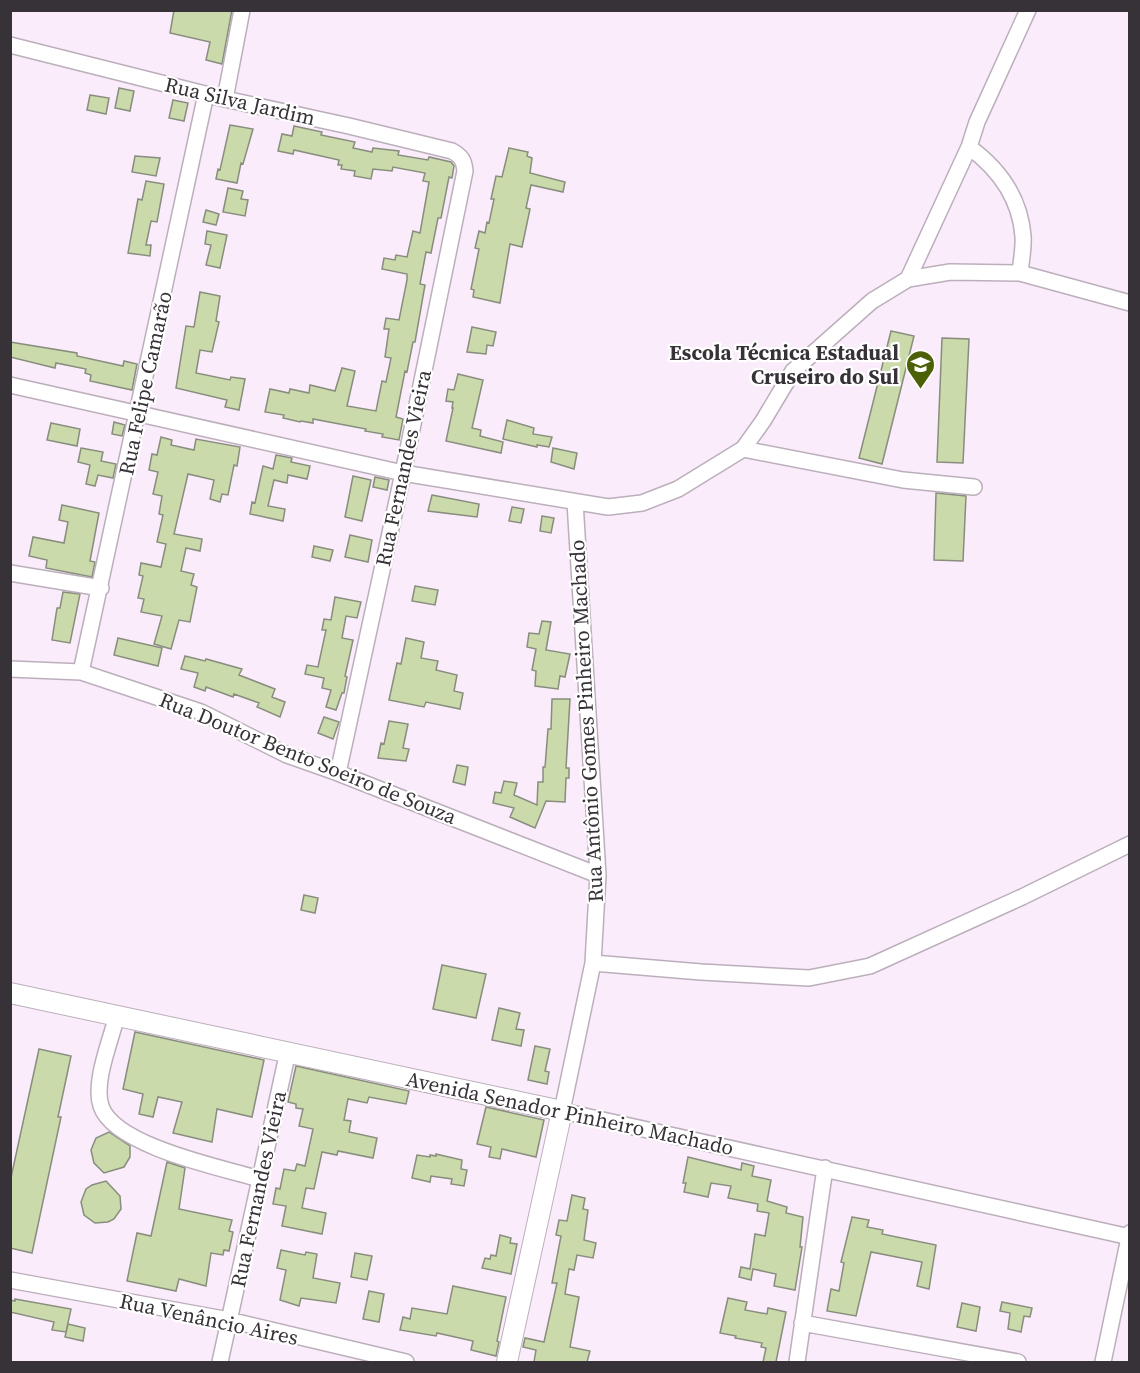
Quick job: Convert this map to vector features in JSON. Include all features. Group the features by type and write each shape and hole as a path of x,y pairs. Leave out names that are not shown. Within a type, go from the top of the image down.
{"main road":[{"name":"Avenida Senador Pinheiro Machado","path":"10,993 562,1111"},
{"name":"Rua Antônio Gomes Pinheiro Machado","path":"507,1362 562,1111"}],"street":[{"path":"225,99 242,10"},
{"path":"908,279 969,147 977,122 1028,10"},
{"name":"Rua Silva Jardim","path":"10,45 225,99 349,126 452,152 461,156 465,164"},
{"name":"Rua Felipe Camarão","path":"81,672 139,413 206,94"},
{"path":"969,147 992,166 1009,187 1019,210 1024,237 1020,273"},
{"name":"Rua Fernandes Vieira","path":"338,773 403,473 465,164"},
{"path":"10,386 403,473 608,507 642,503 678,489 743,449 793,371 872,301 908,279 950,272 1020,273 1130,303"},
{"path":"743,449 903,480 974,487"},
{"name":"Rua Antônio Gomes Pinheiro Machado","path":"562,1111 593,963 598,875 575,502"},
{"path":"10,573 100,588"},
{"name":"Rua Doutor Bento Soeiro de Souza","path":"10,669 81,672 201,712 287,755 598,875"},
{"path":"593,963 809,978 870,966 1125,849"},
{"path":"117,1015 99,1083 100,1105 108,1121 150,1146 260,1179"},
{"name":"Rua Fernandes Vieira","path":"220,1362 288,1051"},
{"name":"Avenida Senador Pinheiro Machado","path":"562,1111 1129,1235"},
{"path":"797,1362 825,1168"},
{"path":"1103,1362 1129,1235"},
{"name":"Rua Venâncio Aires","path":"10,1280 229,1320 406,1362"},
{"path":"802,1323 1018,1362"}],"building":[{"path":"174,10 232,10 222,64 206,60 210,42 170,33"},
{"path":"119,88 134,91 130,111 115,108"},
{"path":"90,95 109,98 106,114 87,110"},
{"path":"173,100 188,103 184,121 169,118"},
{"path":"230,125 253,129 243,164 241,163 237,183 216,179"},
{"path":"294,126 322,132 321,135 355,142 353,148 372,152 373,148 399,151 398,155 428,160 429,157 451,162 454,166 452,178 449,177 441,218 438,218 431,253 426,252 420,284 425,285 415,342 413,342 407,372 405,371 396,417 403,419 399,440 382,437 383,434 365,431 366,429 313,419 313,423 300,422 283,418 284,415 265,412 270,389 289,393 290,389 309,393 310,385 335,391 342,368 355,371 347,406 376,411 382,381 386,382 391,358 385,357 389,329 384,329 386,318 399,320 407,280 407,274 382,269 384,258 395,260 396,255 407,257 413,231 420,233 429,182 423,181 425,173 393,167 392,171 373,169 371,179 354,176 355,171 341,169 342,165 338,165 339,160 294,150 293,154 278,151 282,134 292,136"},
{"path":"509,148 528,152 527,156 532,158 530,173 565,182 563,192 531,185 526,208 530,209 522,247 510,244 500,303 473,297 474,290 471,289 479,249 475,248 479,231 485,233 487,222 489,223 496,176 502,177"},
{"path":"135,156 160,158 156,176 132,172"},
{"path":"146,181 164,184 157,222 151,221 146,245 151,245 150,256 128,253 138,199 142,200"},
{"path":"228,188 243,191 241,199 248,200 245,216 223,212"},
{"path":"206,210 219,214 216,225 203,222"},
{"path":"207,231 227,235 220,268 206,265 211,245 205,244"},
{"path":"200,292 220,296 216,321 219,322 212,352 200,350 196,373 230,380 231,377 245,379 239,410 225,407 227,400 176,388 186,326 194,327"},
{"path":"472,327 496,332 493,346 487,345 486,354 467,352"},
{"path":"891,331 914,336 882,464 859,458"},
{"path":"942,338 969,339 963,463 937,462"},
{"path":"10,342 77,353 77,356 123,366 124,361 137,364 132,390 90,381 91,375 85,373 86,369 56,363 55,368 10,357"},
{"path":"458,374 483,380 472,428 481,430 480,436 503,442 501,453 446,441 453,408 453,402 446,401 448,389 454,390"},
{"path":"507,420 534,428 533,434 552,437 549,447 537,445 537,447 503,439"},
{"path":"114,422 125,425 122,436 112,434"},
{"path":"51,423 80,429 77,446 47,440"},
{"path":"161,437 172,440 171,445 194,450 196,439 240,447 228,495 222,494 220,502 210,499 214,480 188,474 174,534 202,539 200,551 186,548 181,571 194,574 191,585 197,587 190,622 179,620 171,649 154,644 162,616 141,612 144,599 138,598 143,576 139,575 141,563 161,567 166,544 157,542 163,515 159,514 162,496 153,494 158,472 149,470 152,454 157,455"},
{"path":"81,448 103,452 101,461 116,464 113,478 98,475 95,486 86,484 90,465 78,462"},
{"path":"553,448 577,453 574,469 551,462"},
{"path":"276,455 292,458 291,462 310,466 307,479 288,475 287,483 274,480 268,506 285,509 283,521 250,514 252,502 255,503 263,466 273,469"},
{"path":"353,476 371,480 362,521 345,517"},
{"path":"375,477 389,480 387,490 373,487"},
{"path":"936,493 966,496 963,561 934,560"},
{"path":"432,495 479,504 477,517 428,511"},
{"path":"62,505 99,513 90,561 95,562 92,577 46,568 47,560 29,556 33,537 64,543 68,522 59,520"},
{"path":"512,507 524,509 521,523 509,521"},
{"path":"542,516 554,518 551,533 540,531"},
{"path":"350,535 372,540 368,562 345,557"},
{"path":"314,546 333,550 330,561 312,557"},
{"path":"415,586 438,590 435,605 412,601"},
{"path":"63,592 80,594 70,643 52,640 57,608 60,608"},
{"path":"335,597 361,602 357,618 346,616 342,638 353,640 345,676 347,677 344,693 342,693 336,710 326,707 331,690 322,688 324,678 305,674 307,665 318,667 326,630 322,630 324,619 331,620"},
{"path":"542,621 551,622 546,650 570,654 565,677 560,676 558,689 535,686 536,671 532,670 536,649 527,647 529,633 539,634"},
{"path":"118,638 162,648 158,666 114,655"},
{"path":"406,638 424,642 421,658 438,661 436,670 457,675 454,691 463,693 460,709 426,702 424,707 389,700 397,663 401,664"},
{"path":"185,656 242,669 239,675 275,689 272,697 285,702 280,717 257,707 259,703 234,694 233,697 206,687 205,691 194,687 198,673 181,669"},
{"path":"552,699 570,699 566,768 569,768 569,778 566,778 565,802 546,801 535,828 510,817 514,808 493,803 495,792 501,793 504,781 517,783 514,795 537,805 538,782 543,782 548,729 551,729"},
{"path":"324,717 339,722 333,739 318,733"},
{"path":"389,721 408,724 403,748 409,749 406,761 378,758"},
{"path":"457,765 468,767 465,785 453,782"},
{"path":"304,895 318,898 315,913 301,910"},
{"path":"442,965 486,974 476,1018 433,1009"},
{"path":"499,1008 520,1013 516,1029 524,1030 521,1046 492,1040"},
{"path":"135,1032 264,1060 252,1117 217,1109 212,1142 173,1133 182,1102 158,1097 153,1117 139,1114 143,1094 123,1089"},
{"path":"535,1046 550,1049 545,1071 549,1072 547,1084 528,1080"},
{"path":"39,1049 71,1056 58,1117 61,1117 32,1253 10,1248 10,1182"},
{"path":"296,1066 409,1091 406,1104 369,1097 367,1103 348,1099 344,1120 351,1121 349,1132 377,1138 373,1158 338,1151 337,1155 322,1152 314,1189 306,1188 302,1208 326,1213 322,1234 282,1226 286,1206 273,1204 276,1188 280,1189 284,1169 295,1171 297,1164 305,1166 313,1129 299,1126 303,1109 296,1108 296,1104 288,1102"},
{"path":"486,1107 544,1120 536,1157 502,1149 500,1159 489,1157 491,1147 477,1144"},
{"path":"109,1132 130,1146 130,1157 124,1167 104,1173 94,1163 91,1150 96,1138"},
{"path":"436,1154 462,1160 461,1169 467,1170 464,1186 451,1184 452,1179 431,1176 430,1182 412,1178 417,1155 430,1157"},
{"path":"688,1157 741,1170 742,1163 754,1166 752,1176 771,1180 767,1201 787,1207 786,1213 803,1217 800,1247 802,1247 795,1290 774,1286 776,1274 753,1269 751,1280 739,1277 741,1267 750,1269 755,1234 765,1236 769,1213 757,1211 758,1204 728,1198 731,1186 711,1183 708,1197 684,1192 686,1183 683,1183"},
{"path":"167,1162 185,1168 179,1209 232,1220 229,1231 233,1232 229,1251 224,1250 223,1255 211,1253 206,1286 179,1279 176,1291 127,1281 137,1233 151,1236"},
{"path":"106,1181 120,1196 121,1209 114,1219 95,1223 84,1215 81,1202 86,1189"},
{"path":"572,1195 585,1198 583,1209 588,1210 584,1240 596,1243 593,1258 577,1255 574,1270 569,1269 565,1294 579,1297 570,1347 590,1351 587,1362 534,1362 536,1350 523,1347 525,1338 544,1342 557,1283 552,1283 561,1236 556,1235 559,1220 567,1221"},
{"path":"852,1217 869,1220 867,1227 883,1230 882,1234 936,1245 929,1289 917,1286 922,1262 871,1252 856,1316 827,1311 831,1289 839,1291 844,1263 841,1262"},
{"path":"500,1235 511,1238 510,1243 517,1244 511,1274 482,1268 485,1258 490,1259 491,1255 496,1256"},
{"path":"281,1250 305,1255 306,1252 317,1254 313,1278 340,1283 336,1303 301,1298 299,1306 280,1300 286,1270 277,1268"},
{"path":"355,1253 372,1256 367,1280 351,1277"},
{"path":"453,1286 506,1297 496,1356 471,1350 473,1341 437,1333 436,1336 400,1330 403,1317 410,1319 412,1308 447,1314"},
{"path":"369,1291 384,1294 379,1322 363,1319"},
{"path":"728,1298 747,1302 745,1310 767,1314 768,1308 786,1312 776,1362 763,1362 766,1348 761,1347 762,1343 720,1333"},
{"path":"15,1299 71,1309 66,1332 52,1330 54,1322 10,1312 10,1300 15,1301"},
{"path":"1002,1302 1032,1308 1030,1317 1024,1316 1021,1332 1008,1329 1010,1313 1000,1311"},
{"path":"962,1303 980,1307 976,1331 957,1327"},
{"path":"68,1324 85,1328 83,1341 65,1337"}],"place":[{"name":"Escola Técnica Estadual Cruseiro do Sul","path":"920,390"}]}
